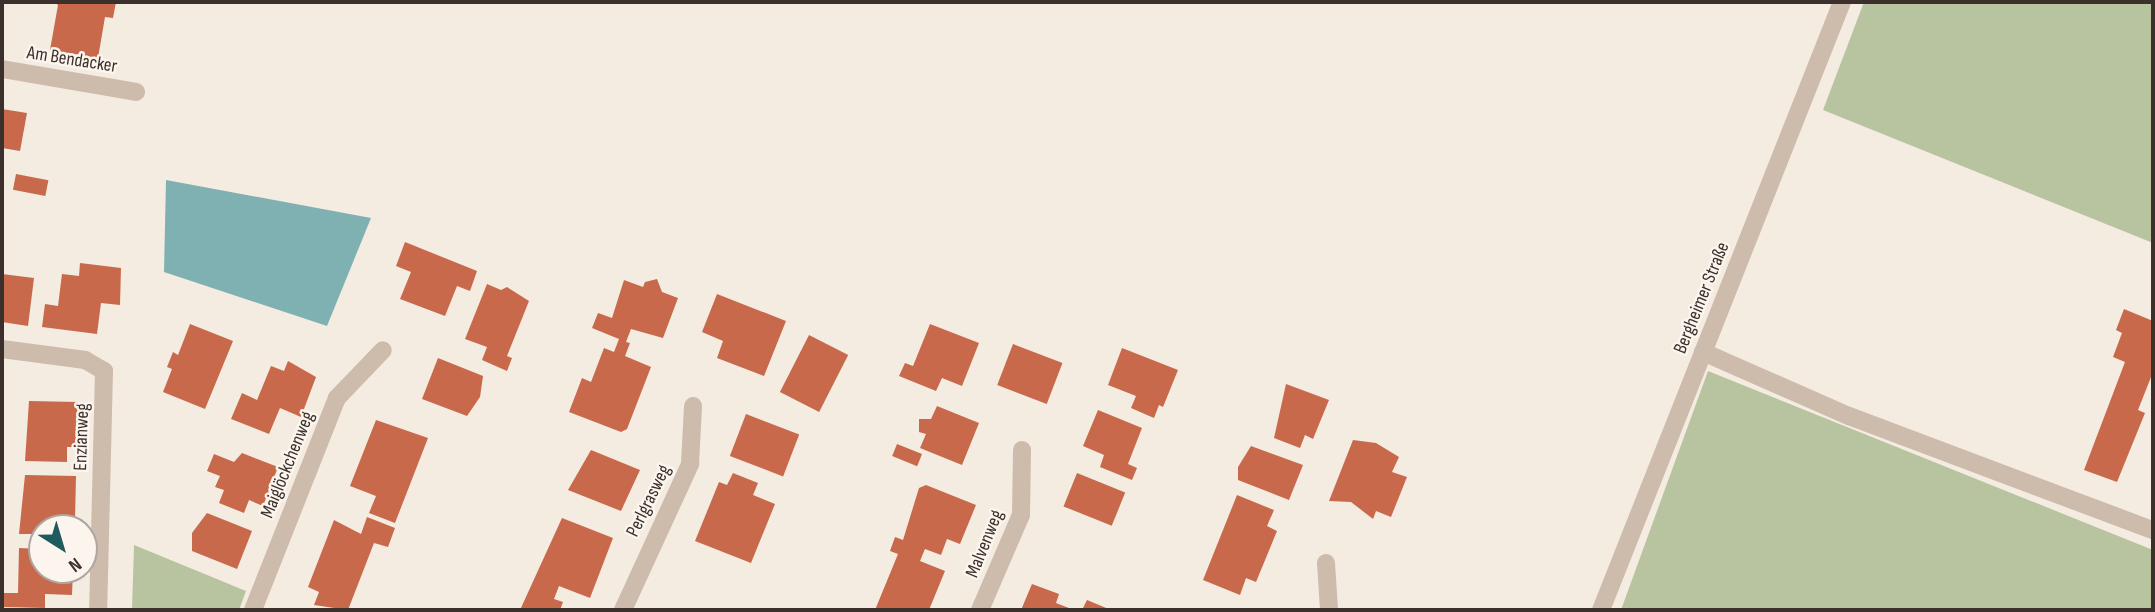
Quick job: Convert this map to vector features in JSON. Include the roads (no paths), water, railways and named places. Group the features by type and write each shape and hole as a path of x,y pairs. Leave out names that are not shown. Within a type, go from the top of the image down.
{"street":[{"name":"Bergheimer Straße","path":"1601,610 1842,2"},
{"name":"Am Bendacker","path":"2,69 136,92"},
{"name":"Enzianweg","path":"2,349 85,360 104,370 98,610"},
{"name":"Maiglöckchenweg","path":"253,610 337,398 383,350"},
{"path":"1703,352 1849,416 2153,530"},
{"name":"Perlgrasweg","path":"623,610 690,464 693,406"},
{"name":"Malvenweg","path":"980,610 1021,515 1022,450"},
{"path":"1326,563 1329,610"}],"water":[{"path":"166,180 371,218 327,326 164,272"}]}
